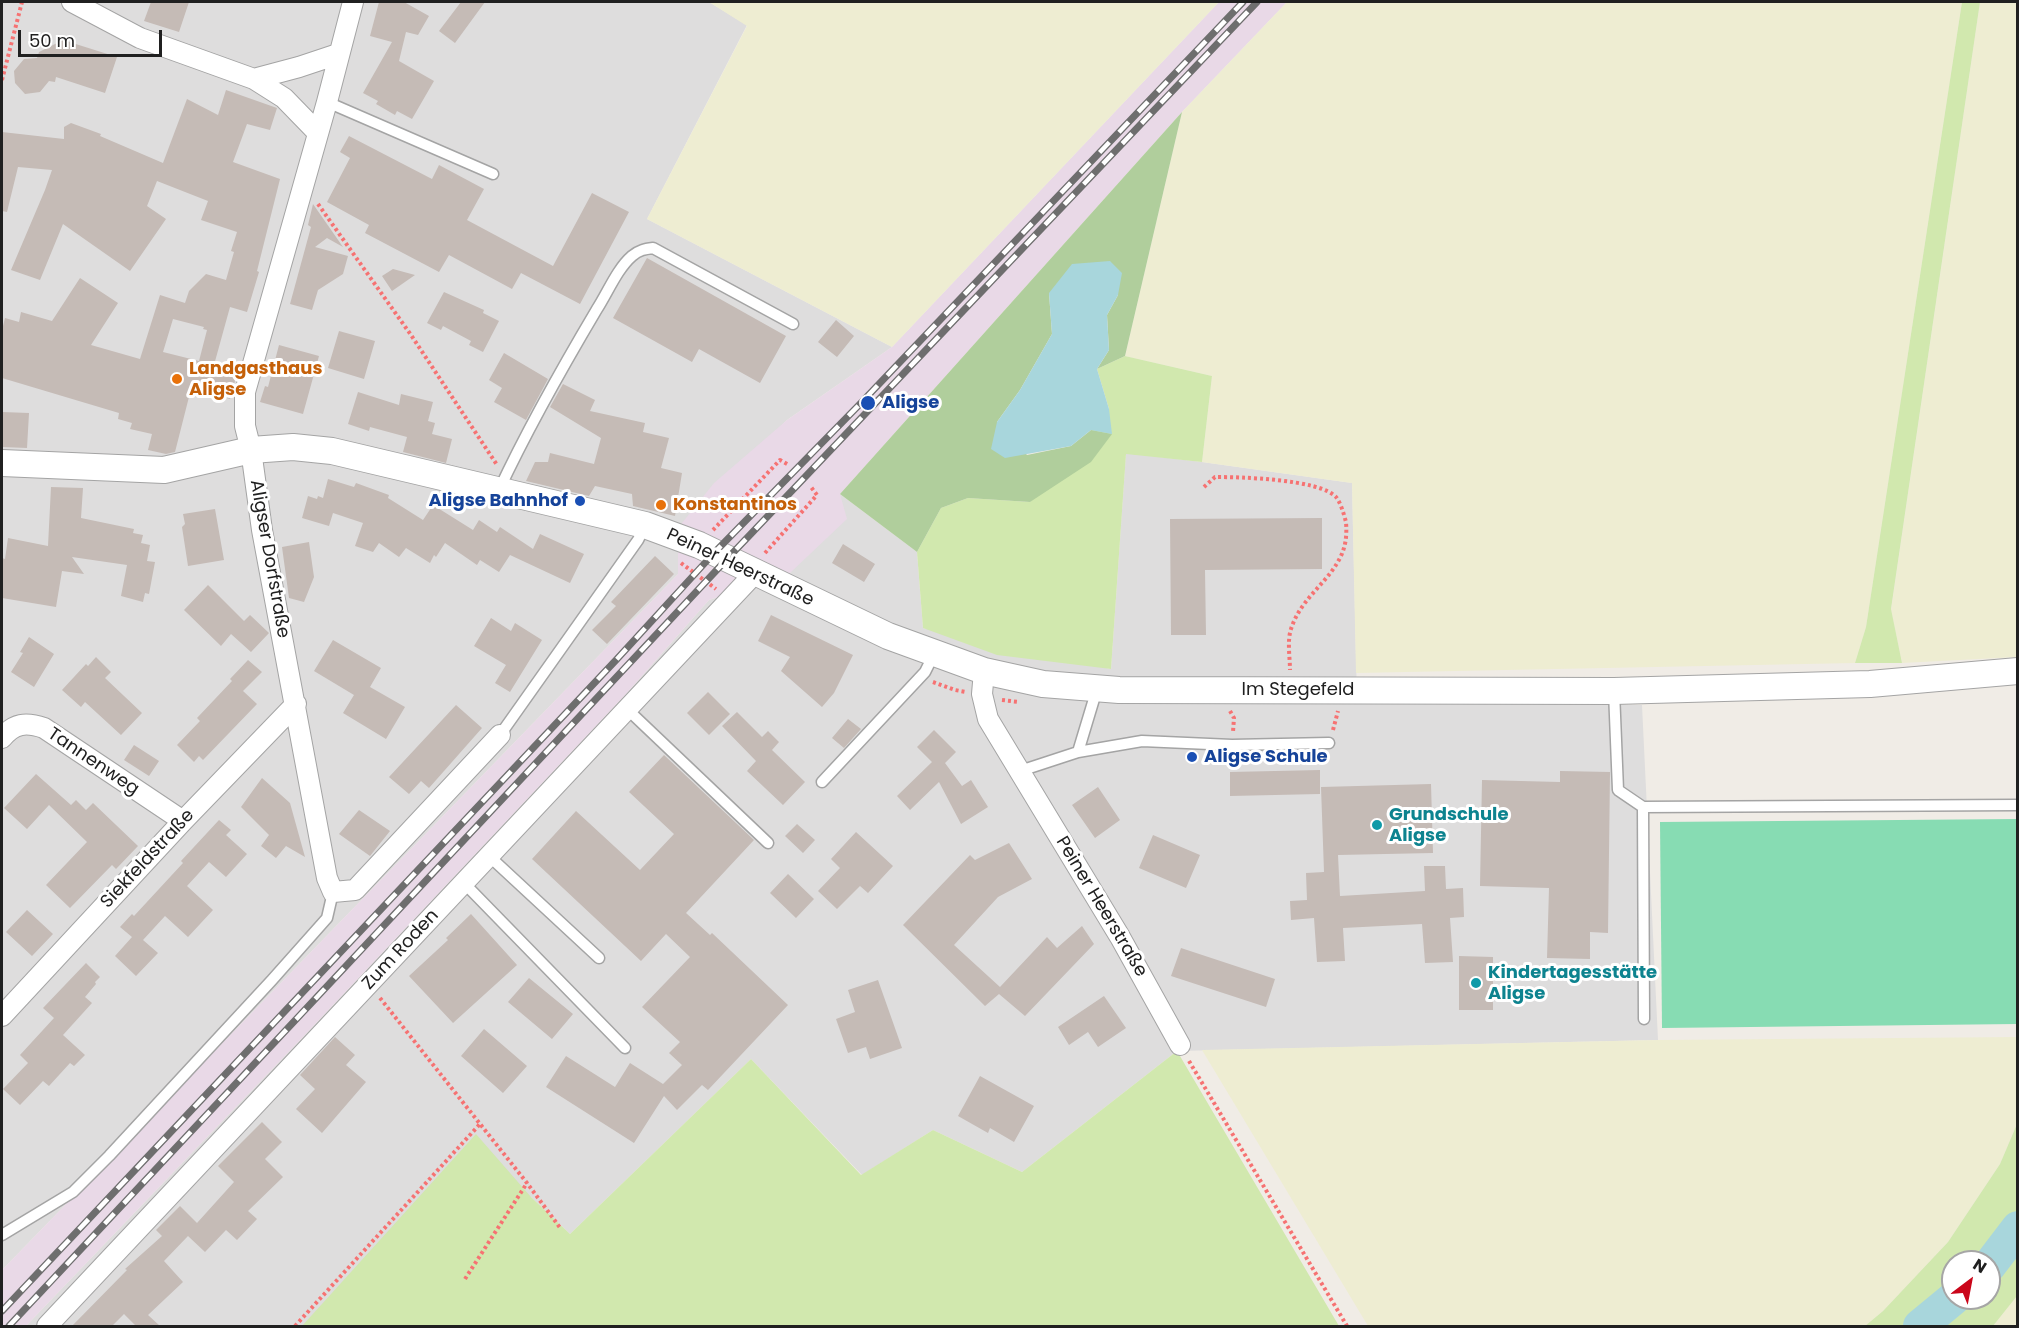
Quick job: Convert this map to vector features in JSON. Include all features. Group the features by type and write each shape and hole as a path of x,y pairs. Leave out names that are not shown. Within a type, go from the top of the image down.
{"street":[{"path":"72,2 140,39 254,79 284,98 318,133"},
{"name":"Aligser Dorfstraße","path":"333,892 327,878 262,530 251,450 245,426 245,392 353,2"},
{"path":"254,79 338,54"},
{"name":"Peiner Heerstraße","path":"2,463 164,470 251,450 294,447 332,451 502,484 645,525 699,545 852,620 934,653 984,670 982,694 988,719 1120,937 1180,1045"},
{"name":"Zum Roden","path":"47,1326 755,573"},
{"name":"Im Stegefeld","path":"984,670 1043,684 1119,690 1614,691 1870,684 2018,671"},
{"name":"Siekfeldstraße","path":"2,1016 183,821 296,704"},
{"name":"Tannenweg","path":"2,738 8,730 20,724 32,724 44,728 183,821"},
{"path":"333,892 356,890 500,735"}],"lane":[{"path":"327,102 493,174"},
{"path":"502,484 541,407 581,336 621,270 640,250 653,248 793,324"},
{"name":"Peiner Heerstraße","path":"500,735 638,540 645,525"},
{"path":"822,782 925,672 934,653"},
{"path":"1078,752 1097,688"},
{"path":"1614,691 1618,790 1643,807 2018,805"},
{"path":"627,709 768,843"},
{"path":"1020,771 1078,752 1142,741 1232,745 1329,742"},
{"path":"1643,807 1644,1018"},
{"path":"489,856 599,958"},
{"path":"464,883 625,1048"},
{"path":"2,1236 73,1192 109,1156 327,918 333,892"}],"path":[{"path":"2,80 22,2"},
{"path":"304,183 411,335 502,484"},
{"path":"699,545 780,459 789,465"},
{"path":"1204,487 1215,477 1248,477 1312,486 1335,496 1344,514 1347,535 1341,557 1325,580 1308,597 1297,614 1290,632 1290,690"},
{"path":"755,573 762,556 817,495 811,487"},
{"path":"1213,689 1234,718 1232,745"},
{"path":"1329,742 1339,707"},
{"path":"369,984 561,1229"},
{"path":"1180,1045 1347,1326"},
{"path":"296,1326 480,1124"},
{"path":"465,1280 527,1183"}],"shaded area":[{"path":"2,2 709,2 747,25 647,219 892,347 787,420 678,528 678,574 2,1270"},
{"path":"1219,2 1287,2 1182,112 840,494 847,519 790,573 709,600 626,694 302,1038 26,1326 2,1326 2,1270 678,574 678,528 714,483 787,420 892,347"},
{"path":"1126,453 1352,483 1357,700 1642,705 1658,1040 1177,1051 1022,1172 933,1130 862,1175 751,1059 570,1234 531,1197 448,1326 26,1326 302,1038 626,694 709,600 790,573 840,494 917,552 923,628 1111,669"}],"green space":[{"path":"709,2 1219,2 892,347 647,219 747,26"},
{"path":"1287,2 1962,2 1866,627 1855,663 1356,673 1352,483 1202,462 1212,376 1125,356 1182,112"},
{"path":"1962,2 1980,2 1891,609 1902,663 1855,663 1866,627"},
{"path":"1980,2 2017,2 2017,657 1902,663 1891,610"},
{"path":"1182,112 1125,356 1097,369 1109,350 1107,315 1118,295 1049,293 1052,334 1020,390 997,422 1027,455 1071,446 1091,430 1112,434 1091,462 1030,502 968,498 941,508 917,552 840,494"},
{"path":"1125,356 1212,376 1202,462 1126,454 1111,669 997,655 923,628 917,552 941,508 968,498 1030,502 1109,409 1097,369"},
{"path":"2017,819 2017,1024 1662,1028 1660,822"},
{"path":"2017,1037 2017,1124 2000,1164 1948,1242 1883,1311 1865,1326 1368,1326 1202,1050 1658,1040"},
{"path":"1177,1051 1339,1326 302,1326 476,1134 531,1197 570,1234 751,1059 861,1175 933,1130 1022,1172"},
{"path":"2017,1124 2017,1220 1995,1250 1941,1250 1941,1306 1918,1326 1865,1326 1883,1311 1948,1242 2000,1164"},
{"path":"2017,1241 2017,1296 1993,1326 1940,1326 1957,1310 2001,1310 2001,1262"},
{"path":"2017,1296 2017,1326 1993,1326"}],"water":[{"path":"1110,261 1122,273 1118,295 1107,315 1109,350 1097,369 1109,409 1112,434 1091,430 1071,446 1005,458 991,449 997,422 1020,390 1052,334 1049,293 1072,264"}],"building":[{"path":"151,2 189,2 179,32 144,21"},
{"path":"379,2 404,2 429,16 418,35 406,32 399,61 434,81 412,119 397,111 395,115 376,104 378,101 363,93 392,42 370,36"},
{"path":"461,2 485,2 455,43 439,31"},
{"path":"63,40 117,57 105,93 56,77 55,82 49,81 40,92 25,94 15,83 14,71 24,59 37,58 39,52"},
{"path":"226,90 277,108 270,130 247,124 233,162 280,179 257,271 259,272 247,312 230,307 214,365 238,370 230,399 191,389 175,452 166,454 148,450 152,434 130,429 132,423 118,419 119,413 2,378 2,330 5,318 19,322 21,312 52,321 80,278 118,303 91,345 140,359 160,295 185,303 189,291 206,274 226,280 237,232 201,220 208,201 157,181 147,206 166,219 130,271 63,224 40,280 11,270 52,170 18,167 7,212 2,211 2,132 64,139 64,127 71,123 101,134 100,136 163,163 187,99 218,115","holes":["173,319 204,327 203,329 207,330 199,361 163,352"]},
{"path":"349,136 432,179 439,165 484,189 467,220 553,266 592,193 629,212 580,304 521,273 512,289 449,255 439,272 365,233 369,225 327,202 350,158 340,152"},
{"path":"313,204 343,247 327,238 315,247 348,256 343,274 318,290 312,310 290,304 311,227 308,225"},
{"path":"647,258 786,336 760,383 699,349 692,362 613,318"},
{"path":"393,269 415,275 392,291 382,276"},
{"path":"444,292 484,310 483,313 499,321 483,352 469,345 471,341 443,326 441,330 427,323"},
{"path":"836,320 854,336 837,357 818,342"},
{"path":"339,331 375,341 364,379 328,368"},
{"path":"279,345 319,356 303,414 260,402 265,386 268,387"},
{"path":"504,353 548,379 526,420 494,402 502,388 489,380"},
{"path":"563,384 595,400 590,411 645,423 643,432 669,438 661,468 682,473 675,516 633,506 632,494 595,486 589,496 526,481 535,462 548,462 550,453 594,464 601,438 550,407"},
{"path":"358,392 399,405 401,394 433,402 428,421 435,423 432,434 452,439 446,463 403,452 407,437 370,427 369,431 348,424"},
{"path":"2,412 29,413 27,448 2,447"},
{"path":"328,479 354,487 356,483 389,495 388,498 423,520 433,505 473,530 479,520 497,532 500,527 533,549 540,534 584,554 570,583 510,555 499,572 480,560 477,565 445,543 430,563 406,548 399,557 379,543 373,552 355,546 363,523 333,513 329,526 302,518 308,496 323,498"},
{"path":"51,487 83,488 81,518 134,529 133,533 143,535 141,543 150,545 147,561 155,562 149,594 145,593 143,602 121,596 127,565 72,557 84,574 62,571 56,607 2,598 2,558 5,559 8,538 48,546"},
{"path":"215,509 224,560 188,566 182,527 185,524 183,514"},
{"path":"1322,518 1322,569 1205,570 1206,635 1171,635 1170,519"},
{"path":"309,542 314,577 304,602 289,598 282,547"},
{"path":"843,544 875,564 864,582 832,563"},
{"path":"655,556 674,574 607,644 592,630 616,606 611,602"},
{"path":"208,585 244,621 250,615 269,633 251,652 231,634 221,646 184,610"},
{"path":"771,615 853,655 834,693 822,707 781,671 790,657 758,641"},
{"path":"491,618 511,631 515,623 542,640 510,692 495,683 506,665 474,646"},
{"path":"29,637 54,654 34,687 11,672 23,653 20,652"},
{"path":"333,640 381,668 370,687 405,707 386,739 343,713 354,695 314,671"},
{"path":"96,657 111,672 105,678 142,713 121,735 85,702 81,707 62,690 86,664 88,666"},
{"path":"248,660 262,672 243,691 257,704 203,760 199,756 194,762 177,745 200,721 197,718 232,681 230,679"},
{"path":"708,692 730,714 709,735 687,713"},
{"path":"456,705 482,728 429,788 421,781 409,794 389,777"},
{"path":"737,712 762,737 768,731 779,742 772,750 805,782 783,805 747,771 756,761 722,726"},
{"path":"848,719 861,729 844,748 832,738"},
{"path":"934,730 956,752 945,763 962,786 971,780 988,807 961,824 939,782 910,810 897,796 932,762 917,747"},
{"path":"134,745 159,761 149,776 124,760"},
{"path":"664,755 754,840 686,913 710,935 712,933 788,1005 708,1090 702,1085 677,1110 664,1096 634,1143 546,1087 566,1056 615,1087 630,1063 663,1084 682,1065 669,1053 680,1042 642,1007 690,957 666,934 641,961 532,859 576,811 640,870 674,834 629,792"},
{"path":"1320,770 1320,794 1230,796 1230,772"},
{"path":"1560,771 1610,772 1608,933 1590,932 1590,959 1547,958 1549,888 1480,886 1482,780 1560,782"},
{"path":"36,774 71,805 76,800 86,810 93,803 138,846 116,869 112,865 70,908 46,885 87,842 49,805 27,829 4,808"},
{"path":"262,778 290,803 305,857 286,846 276,858 261,846 269,835 241,807"},
{"path":"1431,784 1433,853 1338,855 1340,896 1425,891 1424,866 1445,866 1446,889 1463,888 1464,917 1450,918 1453,962 1425,963 1422,924 1343,928 1345,961 1317,962 1314,918 1291,920 1290,901 1307,900 1306,873 1324,872 1321,787"},
{"path":"1098,787 1120,820 1095,838 1072,805"},
{"path":"359,810 390,831 370,856 339,834"},
{"path":"219,820 231,830 226,835 247,854 226,877 209,862 187,886 213,910 188,937 165,916 143,940 158,953 136,976 115,956 132,937 120,927 132,914 134,916"},
{"path":"797,824 815,840 803,853 785,836"},
{"path":"856,832 893,866 868,893 860,886 837,909 818,891 840,868 831,859"},
{"path":"1153,835 1200,855 1186,888 1139,868"},
{"path":"1009,843 1032,879 998,897 954,945 1000,987 1047,937 1057,948 1082,926 1094,944 1025,1016 999,994 985,1006 903,925 970,855 975,860"},
{"path":"788,874 814,899 796,918 770,893"},
{"path":"27,910 53,934 32,956 6,932"},
{"path":"471,914 517,965 453,1023 409,976 448,940 446,938"},
{"path":"1181,948 1275,979 1266,1007 1171,976"},
{"name":"Kindertagesstätte Aligse","path":"1459,956 1493,957 1493,1010 1459,1010"},
{"path":"86,963 100,977 85,997 92,1003 63,1035 85,1055 74,1066 70,1063 49,1086 43,1081 20,1105 3,1089 28,1063 20,1055 54,1018 43,1008"},
{"path":"529,978 573,1014 552,1039 508,1002"},
{"path":"878,980 902,1048 870,1059 866,1047 848,1053 836,1019 855,1012 848,990"},
{"path":"1104,996 1126,1028 1098,1047 1088,1032 1069,1045 1058,1027"},
{"path":"484,1029 527,1066 503,1093 461,1056"},
{"path":"335,1037 355,1055 346,1065 366,1082 322,1133 296,1109 315,1089 300,1075"},
{"path":"980,1076 1034,1106 1014,1142 990,1128 988,1133 958,1116"},
{"path":"262,1122 282,1142 265,1159 283,1177 248,1211 257,1219 237,1240 226,1230 205,1252 188,1236 164,1261 183,1282 148,1315 160,1326 136,1326 124,1314 112,1326 72,1326 127,1270 125,1269 162,1236 156,1230 180,1206 197,1223 234,1182 218,1166"}],"waterway":[{"path":"2001,1250 2018,1228"},
{"path":"1920,1326 1941,1309"}],"railway":[{"path":"2,1311 617,659 714,553 859,405 1243,2"},
{"path":"9,1326 727,559 1257,2"}],"place":[{"name":"Landgasthaus Aligse","path":"177,379"},
{"name":"Aligse","path":"868,403"},
{"name":"Aligse Bahnhof","path":"580,501"},
{"name":"Konstantinos","path":"661,505"},
{"name":"Aligse Schule","path":"1192,757"},
{"name":"Grundschule Aligse","path":"1377,825"},
{"name":"Kindertagesstätte Aligse","path":"1476,983"}]}
